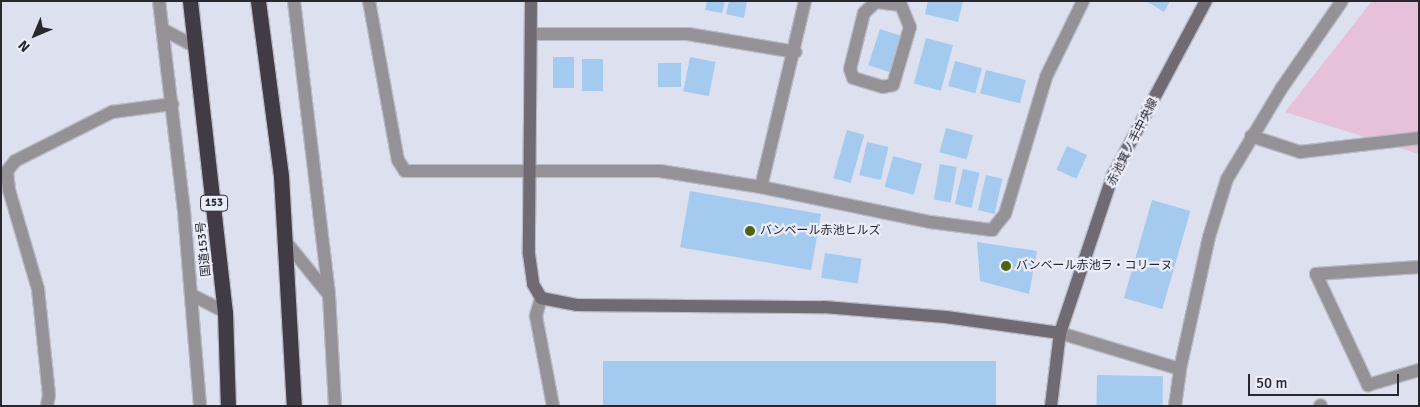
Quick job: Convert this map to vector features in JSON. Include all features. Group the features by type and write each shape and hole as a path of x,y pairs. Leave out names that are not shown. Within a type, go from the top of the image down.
{"highway":[{"name":"国道153号","path":"190,1 225,312 228,406"},
{"path":"258,1 286,242 294,406"}],"street":[{"path":"159,1 164,30 192,295 200,406"},
{"path":"294,1 329,295 335,406"},
{"path":"369,1 398,160 405,171 660,171 761,187 930,222 992,230 1004,214 1046,77 1083,1"},
{"path":"531,1 529,254 533,284 541,298 536,316 553,406"},
{"path":"761,187 795,52 805,1"},
{"name":"赤池箕ノ手中央線","path":"1051,406 1060,333 1113,175 1206,1"},
{"path":"1175,406 1180,369 1209,237 1227,179 1251,136 1342,1"},
{"path":"876,2 901,3 910,27 896,81 893,85 883,87 853,78 850,70 864,13 876,2"},
{"path":"164,30 196,48"},
{"path":"531,34 688,34 795,52"},
{"path":"47,406 49,395 38,289 9,190 7,171 15,161 112,112 172,104"},
{"path":"1251,136 1281,148 1300,152 1419,138"},
{"path":"286,242 329,295"},
{"path":"1419,266 1316,274 1368,385 1419,370"},
{"path":"192,295 225,312"},
{"path":"541,298 577,306 824,307 946,317 1060,333 1180,369"}],"shaded area":[{"path":"1372,1 1419,1 1419,154 1285,112"}],"building":[{"path":"707,1 725,1 722,13 705,10"},
{"path":"729,1 747,1 744,18 726,14"},
{"path":"928,1 963,1 958,22 925,14"},
{"path":"1146,1 1170,1 1164,12"},
{"path":"880,29 902,36 890,72 868,65"},
{"path":"926,38 953,45 941,91 914,83"},
{"path":"553,57 574,57 574,88 553,88"},
{"path":"690,57 716,62 709,96 683,91"},
{"path":"582,59 603,59 603,91 582,91"},
{"path":"955,61 982,68 975,93 948,86"},
{"path":"658,63 681,63 681,87 658,87"},
{"path":"986,70 1026,80 1020,103 980,93"},
{"path":"946,128 973,135 967,159 940,152"},
{"path":"847,130 864,135 851,183 833,178"},
{"path":"867,142 888,147 881,180 859,175"},
{"path":"1067,146 1087,155 1077,179 1056,170"},
{"path":"893,156 922,164 914,195 885,187"},
{"path":"940,164 957,167 950,202 934,199"},
{"path":"963,169 980,173 971,208 955,204"},
{"path":"986,175 1003,179 994,214 978,210"},
{"name":"バンベール赤池ヒルズ","path":"690,191 821,214 811,270 680,247"},
{"path":"1152,200 1190,211 1162,309 1124,298"},
{"name":"バンベール赤池ラ・コリーヌ","path":"977,242 1037,251 1029,294 980,281"},
{"path":"825,253 862,259 858,283 821,278"},
{"path":"603,361 996,361 996,406 603,406"},
{"path":"1097,375 1163,376 1162,406 1096,406"}],"place":[{"name":"バンベール赤池ヒルズ","path":"750,231"},
{"name":"バンベール赤池ラ・コリーヌ","path":"1006,266"}]}
